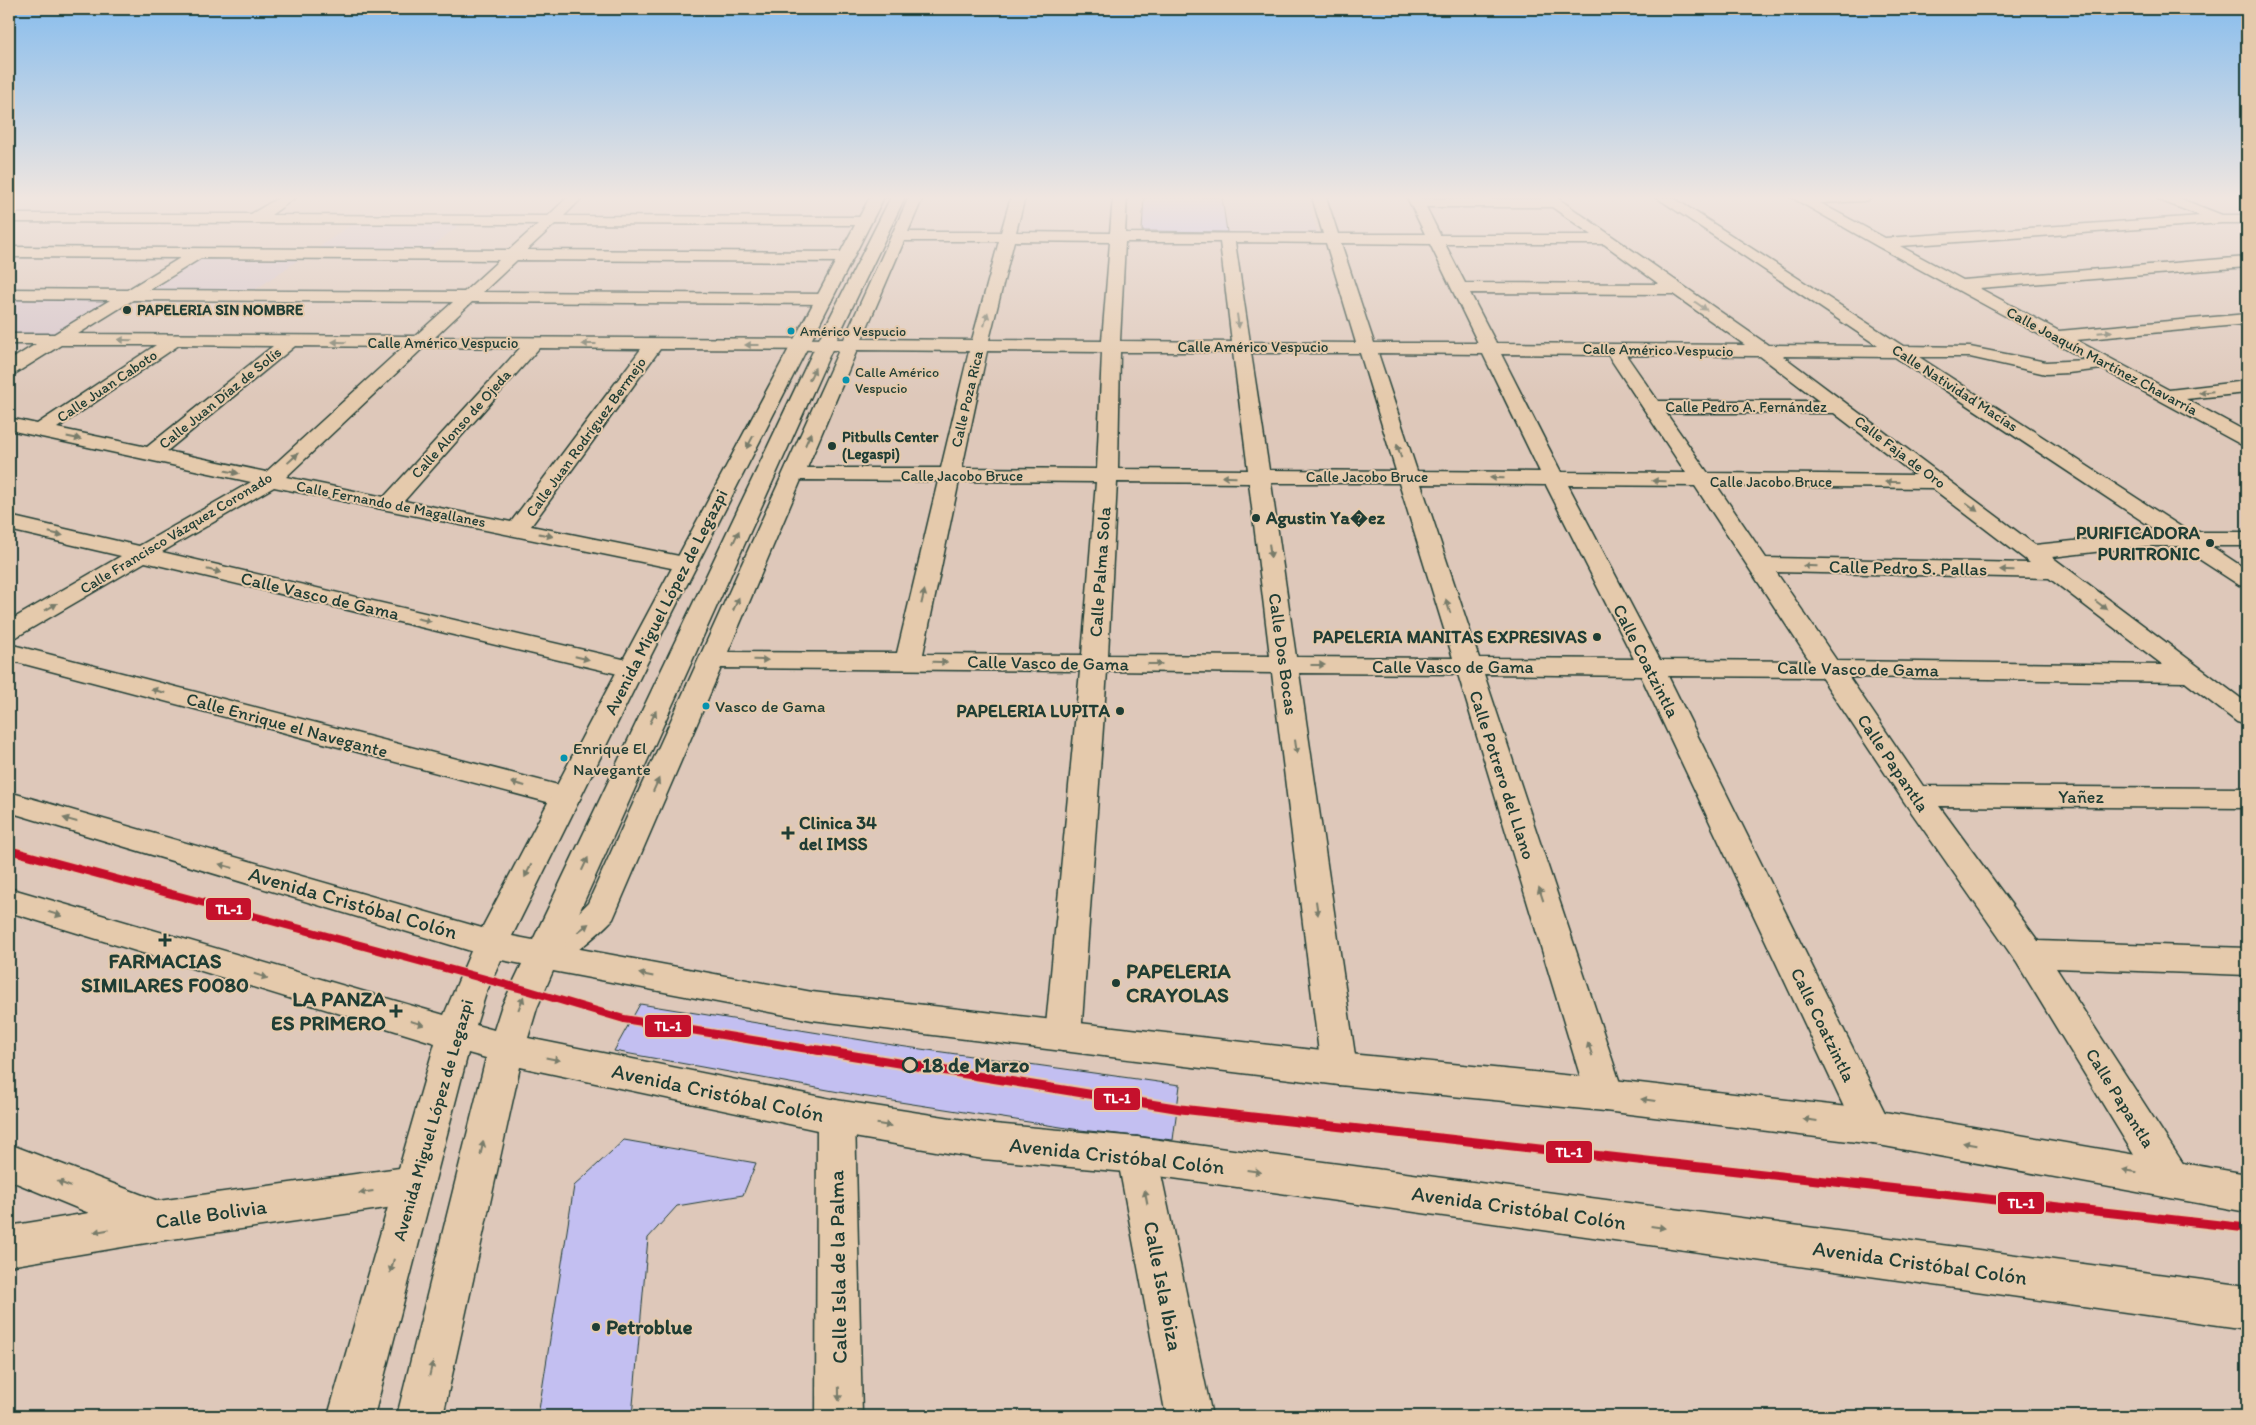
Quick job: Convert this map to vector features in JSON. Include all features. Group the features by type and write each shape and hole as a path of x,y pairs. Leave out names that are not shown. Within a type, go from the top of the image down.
{"street":[{"path":"9,369 180,264"},
{"name":"Calle Francisco Vázquez Coronado","path":"9,631 270,480 504,264"},
{"name":"Avenida Miguel López de Legazpi","path":"351,1416 455,1034 469,993 631,669 843,264"},
{"name":"Avenida Miguel López de Legazpi","path":"420,1416 506,1050 519,1008 825,345 865,264"},
{"path":"543,956 587,926 601,910 886,264"},
{"name":"Calle Poza Rica","path":"908,661 979,346 1001,264"},
{"name":"Calle Palma Sola","path":"1063,1036 1094,664 1107,476 1111,346 1116,264"},
{"name":"Calle Dos Bocas","path":"1231,264 1339,1069"},
{"name":"Calle Potrero del Llano","path":"1339,264 1605,1095"},
{"name":"Calle Coatzintla","path":"1447,264 1554,479 1651,668 1873,1127"},
{"name":"Calle Faja de Oro","path":"1642,264 1840,407 2247,716"},
{"name":"Calle Natividad Macías","path":"1765,264 2247,580"},
{"name":"Calle Joaquín Martínez Chavarría","path":"1920,264 2247,440"},
{"path":"1961,286 2229,264"},
{"path":"1458,288 1678,289"},
{"path":"9,294 824,299"},
{"path":"2056,337 2247,320"},
{"name":"Calle Américo Vespucio","path":"9,339 1900,352 1984,354 2057,369 2104,363"},
{"name":"Calle Juan Caboto","path":"40,431 174,341"},
{"name":"Calle Juan Díaz de Solís","path":"150,454 290,341"},
{"name":"Calle Alonso de Ojeda","path":"389,505 533,344"},
{"name":"Calle Juan Rodríguez Bermejo","path":"518,529 654,344"},
{"name":"Calle Papantla","path":"1613,349 1915,796 2029,954 2170,1178"},
{"path":"2029,364 2044,384"},
{"path":"2165,396 2247,388"},
{"name":"Calle Pedro A. Fernández","path":"1652,407 1840,407"},
{"name":"Calle Fernando de Magallanes","path":"9,424 389,505 518,529 686,564"},
{"name":"Calle Jacobo Bruce","path":"793,474 1940,482"},
{"name":"Calle Vasco de Gama","path":"9,523 631,669"},
{"path":"2031,552 2145,540 2247,539"},
{"name":"Calle Pedro S. Pallas","path":"1760,565 2056,571"},
{"name":"Calle Enrique el Navegante","path":"9,652 566,797"},
{"name":"Calle Vasco de Gama","path":"712,660 1829,669 2194,674"},
{"name":"Yañez","path":"1915,796 2247,798"},
{"name":"Avenida Cristóbal Colón","path":"9,802 492,944 543,956 812,1006 1339,1069 1605,1095 1873,1127 2247,1192"},
{"name":"Avenida Cristóbal Colón","path":"9,900 506,1050 836,1117 984,1141 1137,1155 2247,1308"},
{"path":"2029,954 2247,961"},
{"name":"Calle Isla de la Palma","path":"836,1117 839,1416"},
{"name":"Calle Isla Ibiza","path":"1137,1155 1189,1416"},
{"path":"9,1162 158,1222"},
{"name":"Calle Bolivia","path":"9,1246 158,1222 414,1185"}],"shaded area":[{"path":"194,264 293,264 255,290 153,290"},
{"path":"9,299 108,300 50,335 9,335"}],"building":[{"name":"18 de Marzo","path":"640,1004 899,1046 1180,1085 1173,1140 1080,1130 861,1096 614,1051"},
{"name":"Petroblue","path":"624,1140 756,1163 743,1195 677,1206 648,1238 632,1416 538,1416 574,1186"}],"transit line":[{"name":"TL-1","path":"9,850 526,990 624,1019 1181,1109 2247,1228"}],"place":[{"name":"PAPELERIA SIN NOMBRE","path":"127,310"},
{"name":"Américo Vespucio","path":"791,331"},
{"name":"Calle Américo Vespucio","path":"846,380"},
{"name":"Pitbulls Center (Legaspi)","path":"832,446"},
{"name":"Agustin Ya�ez","path":"1256,518"},
{"name":"PURIFICADORA PURITRONIC","path":"2210,543"},
{"name":"PAPELERIA MANITAS EXPRESIVAS","path":"1597,637"},
{"name":"Vasco de Gama","path":"706,706"},
{"name":"PAPELERIA LUPITA","path":"1120,711"},
{"name":"Enrique El Navegante","path":"564,758"},
{"name":"Clinica 34 del IMSS","path":"788,833"},
{"name":"FARMACIAS SIMILARES F0080","path":"165,940"},
{"name":"PAPELERIA CRAYOLAS","path":"1116,983"},
{"name":"LA PANZA ES PRIMERO","path":"396,1011"},
{"name":"18 de Marzo","path":"910,1065"},
{"name":"Petroblue","path":"596,1327"}]}
